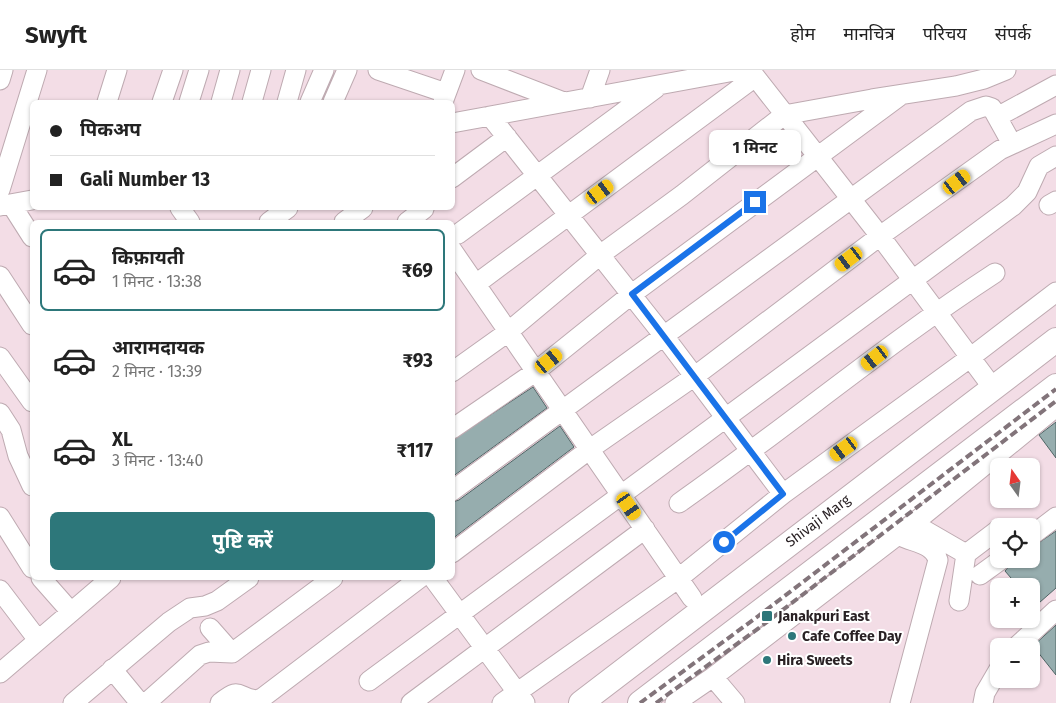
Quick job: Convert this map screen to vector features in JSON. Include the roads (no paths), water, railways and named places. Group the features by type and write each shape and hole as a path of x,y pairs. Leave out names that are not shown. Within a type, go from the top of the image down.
{"main road":[{"name":"Shivaji Marg","path":"581,703 1056,340"},
{"path":"640,703 702,675 819,566 889,527 1056,392"},
{"path":"797,538 819,566"}],"street":[{"path":"0,80 3,70"},
{"path":"4,200 37,70"},
{"path":"108,100 117,70"},
{"path":"163,100 173,70"},
{"path":"190,100 199,70"},
{"path":"222,100 230,70"},
{"path":"253,100 261,70"},
{"path":"288,100 296,70"},
{"path":"311,100 324,70"},
{"path":"334,100 347,70"},
{"path":"378,70 445,98 455,70"},
{"path":"481,70 564,102"},
{"path":"590,98 600,70"},
{"path":"455,370 508,332 600,255 704,179 784,115 956,86 984,79 1006,70"},
{"path":"455,122 660,85 748,72"},
{"path":"748,72 880,236 993,388"},
{"path":"476,284 569,215 748,72"},
{"path":"660,85 536,174 455,242 476,284 692,598"},
{"path":"996,117 1056,85"},
{"path":"455,427 535,372 632,294 902,95"},
{"path":"455,489 564,411 971,111 986,106 992,108 1012,144"},
{"path":"490,116 632,294 783,494"},
{"path":"455,551 590,449 695,376 880,236 1000,150 1056,124"},
{"path":"455,176 507,136"},
{"path":"369,681 1013,206 1027,192 1039,166 1056,156"},
{"path":"4,200 30,200"},
{"path":"4,200 30,234"},
{"path":"272,220 285,210"},
{"path":"347,220 360,210"},
{"path":"411,220 427,213"},
{"path":"679,502 752,452 937,311 995,273"},
{"path":"0,276 30,322"},
{"path":"434,580 484,649 514,700 679,578 783,494 971,357 1056,292"},
{"path":"0,357 30,399"},
{"path":"675,703 702,675 889,527 915,522 1056,392"},
{"path":"0,413 11,430 18,456 30,482"},
{"path":"0,517 30,565"},
{"path":"1040,529 1056,517"},
{"path":"915,522 924,532 966,554"},
{"path":"889,527 928,547 936,553 938,560 900,703"},
{"path":"411,703 645,529"},
{"path":"959,601 966,554 990,536"},
{"path":"980,575 990,568"},
{"path":"43,580 71,612"},
{"path":"0,673 71,612 104,580"},
{"path":"73,703 182,613 190,608 205,606 217,601 246,580"},
{"path":"146,703 200,655 209,652 232,653 330,580"},
{"path":"220,703 234,693 239,693 256,700 262,698 417,580"},
{"path":"0,590 38,640"},
{"path":"1026,638 1055,614"},
{"path":"210,628 232,653"},
{"path":"112,669 140,703"},
{"path":"702,675 735,703"},
{"path":"983,703 985,693 990,684"}],"railway":[{"path":"640,703 757,617 1056,389"},
{"path":"656,703 763,625 1056,401"}],"place":[{"name":"Janakpuri East","path":"767,616"},
{"name":"Cafe Coffee Day","path":"792,636"},
{"name":"Hira Sweets","path":"767,660"}]}
